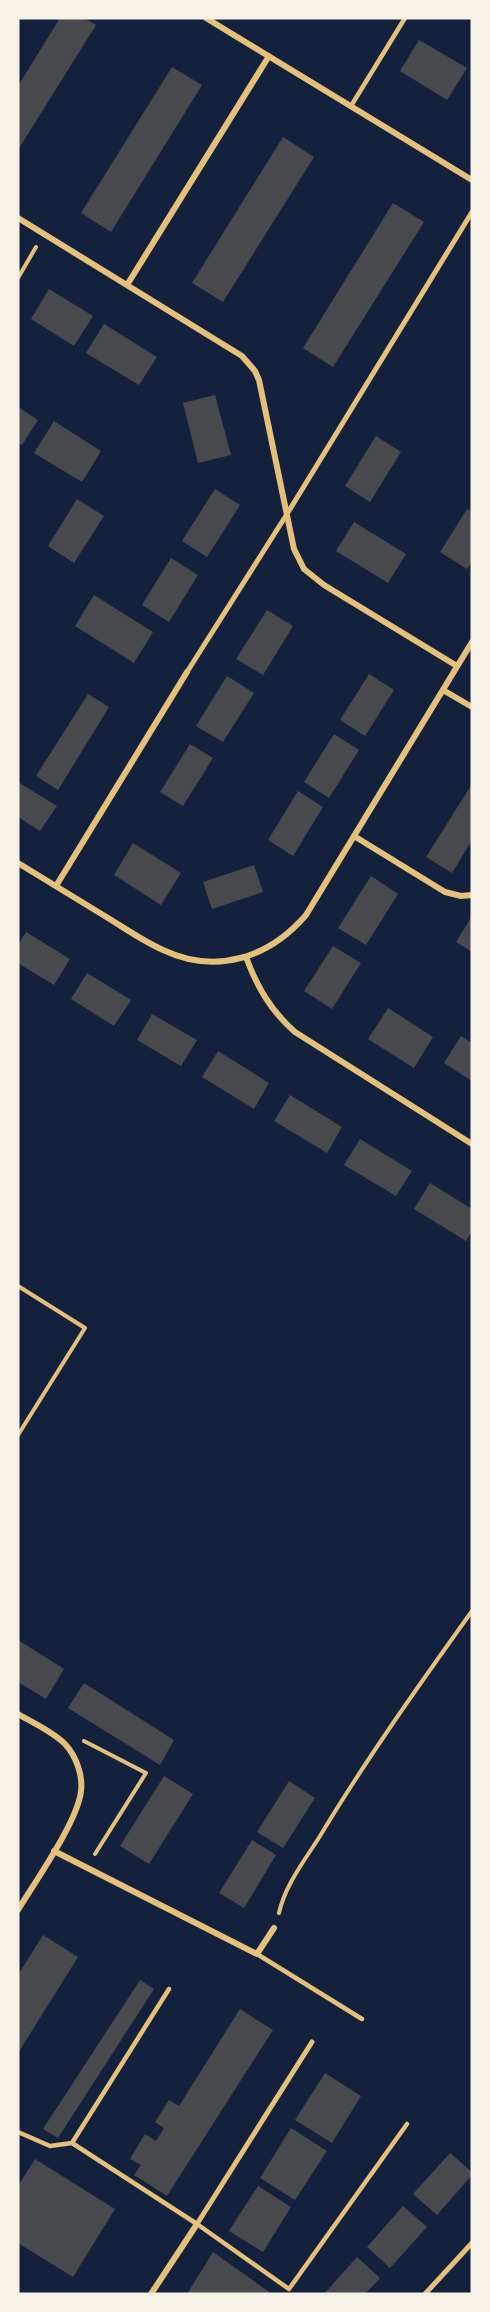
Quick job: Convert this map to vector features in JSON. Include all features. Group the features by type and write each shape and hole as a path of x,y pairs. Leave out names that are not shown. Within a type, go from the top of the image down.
{"street":[{"path":"206,18 472,180"},
{"path":"127,285 269,56"},
{"path":"56,886 472,212"},
{"path":"18,218 242,356 255,371 299,560 313,578 457,666"},
{"path":"18,863 143,939 179,956 196,961 213,962 246,957 279,942 293,931 317,898 472,642"},
{"path":"443,690 472,707"},
{"path":"354,836 445,892 461,896 472,895"},
{"path":"246,957 263,996 278,1016 295,1032 472,1144"},
{"path":"18,1714 52,1735 67,1748 79,1769 81,1792 73,1817 18,1910"},
{"path":"54,1851 256,1954 274,1928"},
{"path":"151,2294 312,2042"},
{"path":"425,2294 472,2243"}],"lane":[{"path":"351,106 405,18"},
{"path":"256,1954 362,2019"},
{"path":"72,2143 169,1989"},
{"path":"18,2132 50,2146 72,2143 197,2224 289,2289 407,2124"}],"path":[{"path":"18,278 44,235"},
{"path":"18,1286 85,1328 18,1435"},
{"path":"274,1928 288,1888 341,1801 396,1717 472,1611"},
{"path":"67,1748 84,1740 146,1773 86,1868"}],"building":[{"path":"60,18 84,18 96,25 18,150 18,86"},
{"path":"419,40 467,68 447,100 400,71"},
{"path":"172,67 202,85 111,232 81,213"},
{"path":"283,137 314,157 223,302 192,283"},
{"path":"393,203 424,222 333,367 303,348"},
{"path":"49,289 93,316 74,346 31,319"},
{"path":"104,324 157,357 139,385 86,353"},
{"path":"215,395 231,455 198,463 183,403"},
{"path":"18,407 38,420 22,445 18,443"},
{"path":"54,421 101,451 82,482 34,453"},
{"path":"376,436 401,452 370,502 345,486"},
{"path":"215,489 240,505 207,557 182,541"},
{"path":"77,499 104,516 74,563 48,546"},
{"path":"467,509 472,512 472,561 467,569 440,552"},
{"path":"354,522 406,554 388,583 336,551"},
{"path":"171,558 198,575 169,622 142,605"},
{"path":"94,595 153,632 134,663 75,626"},
{"path":"267,610 293,626 263,675 236,659"},
{"path":"369,674 394,690 365,736 340,720"},
{"path":"227,676 254,693 223,742 196,726"},
{"path":"88,694 109,707 58,790 36,776"},
{"path":"334,734 359,750 329,798 304,782"},
{"path":"190,744 213,758 183,806 160,792"},
{"path":"18,782 57,806 40,831 18,817"},
{"path":"472,784 472,840 452,873 426,857"},
{"path":"298,791 323,807 293,856 268,840"},
{"path":"133,843 181,873 161,905 114,875"},
{"path":"254,865 263,892 212,909 203,882"},
{"path":"371,876 398,894 366,945 338,928"},
{"path":"472,916 472,952 456,942"},
{"path":"26,932 70,959 54,985 18,963 18,945"},
{"path":"333,946 361,963 332,1009 304,991"},
{"path":"87,973 131,1000 114,1026 71,999"},
{"path":"388,1008 433,1037 414,1068 368,1039"},
{"path":"152,1014 197,1040 181,1066 137,1040"},
{"path":"461,1036 472,1043 472,1081 444,1063"},
{"path":"218,1051 269,1083 254,1109 202,1077"},
{"path":"290,1095 342,1127 327,1153 274,1121"},
{"path":"360,1139 412,1171 396,1196 344,1165"},
{"path":"430,1183 472,1209 472,1231 466,1241 414,1209"},
{"path":"18,1640 64,1669 46,1699 18,1682"},
{"path":"84,1683 174,1740 160,1765 68,1708"},
{"path":"164,1776 193,1794 149,1864 120,1846"},
{"path":"289,1781 315,1798 283,1848 257,1832"},
{"path":"252,1840 276,1855 244,1908 219,1893"},
{"path":"43,1935 78,1957 18,2053 18,1975"},
{"path":"140,1980 154,1989 58,2138 43,2129"},
{"path":"240,2009 273,2030 167,2196 134,2175 141,2165 130,2159 145,2134 156,2141 164,2128 155,2122 169,2100 179,2106"},
{"path":"325,2073 361,2096 332,2143 295,2120"},
{"path":"291,2128 327,2151 295,2200 260,2178"},
{"path":"450,2153 472,2172 472,2175 437,2215 413,2194"},
{"path":"35,2159 115,2209 73,2277 18,2243 18,2186"},
{"path":"258,2186 291,2207 263,2252 229,2231"},
{"path":"403,2206 427,2227 390,2268 367,2247"},
{"path":"213,2252 272,2294 187,2294"},
{"path":"357,2257 380,2278 365,2294 324,2294"}]}
